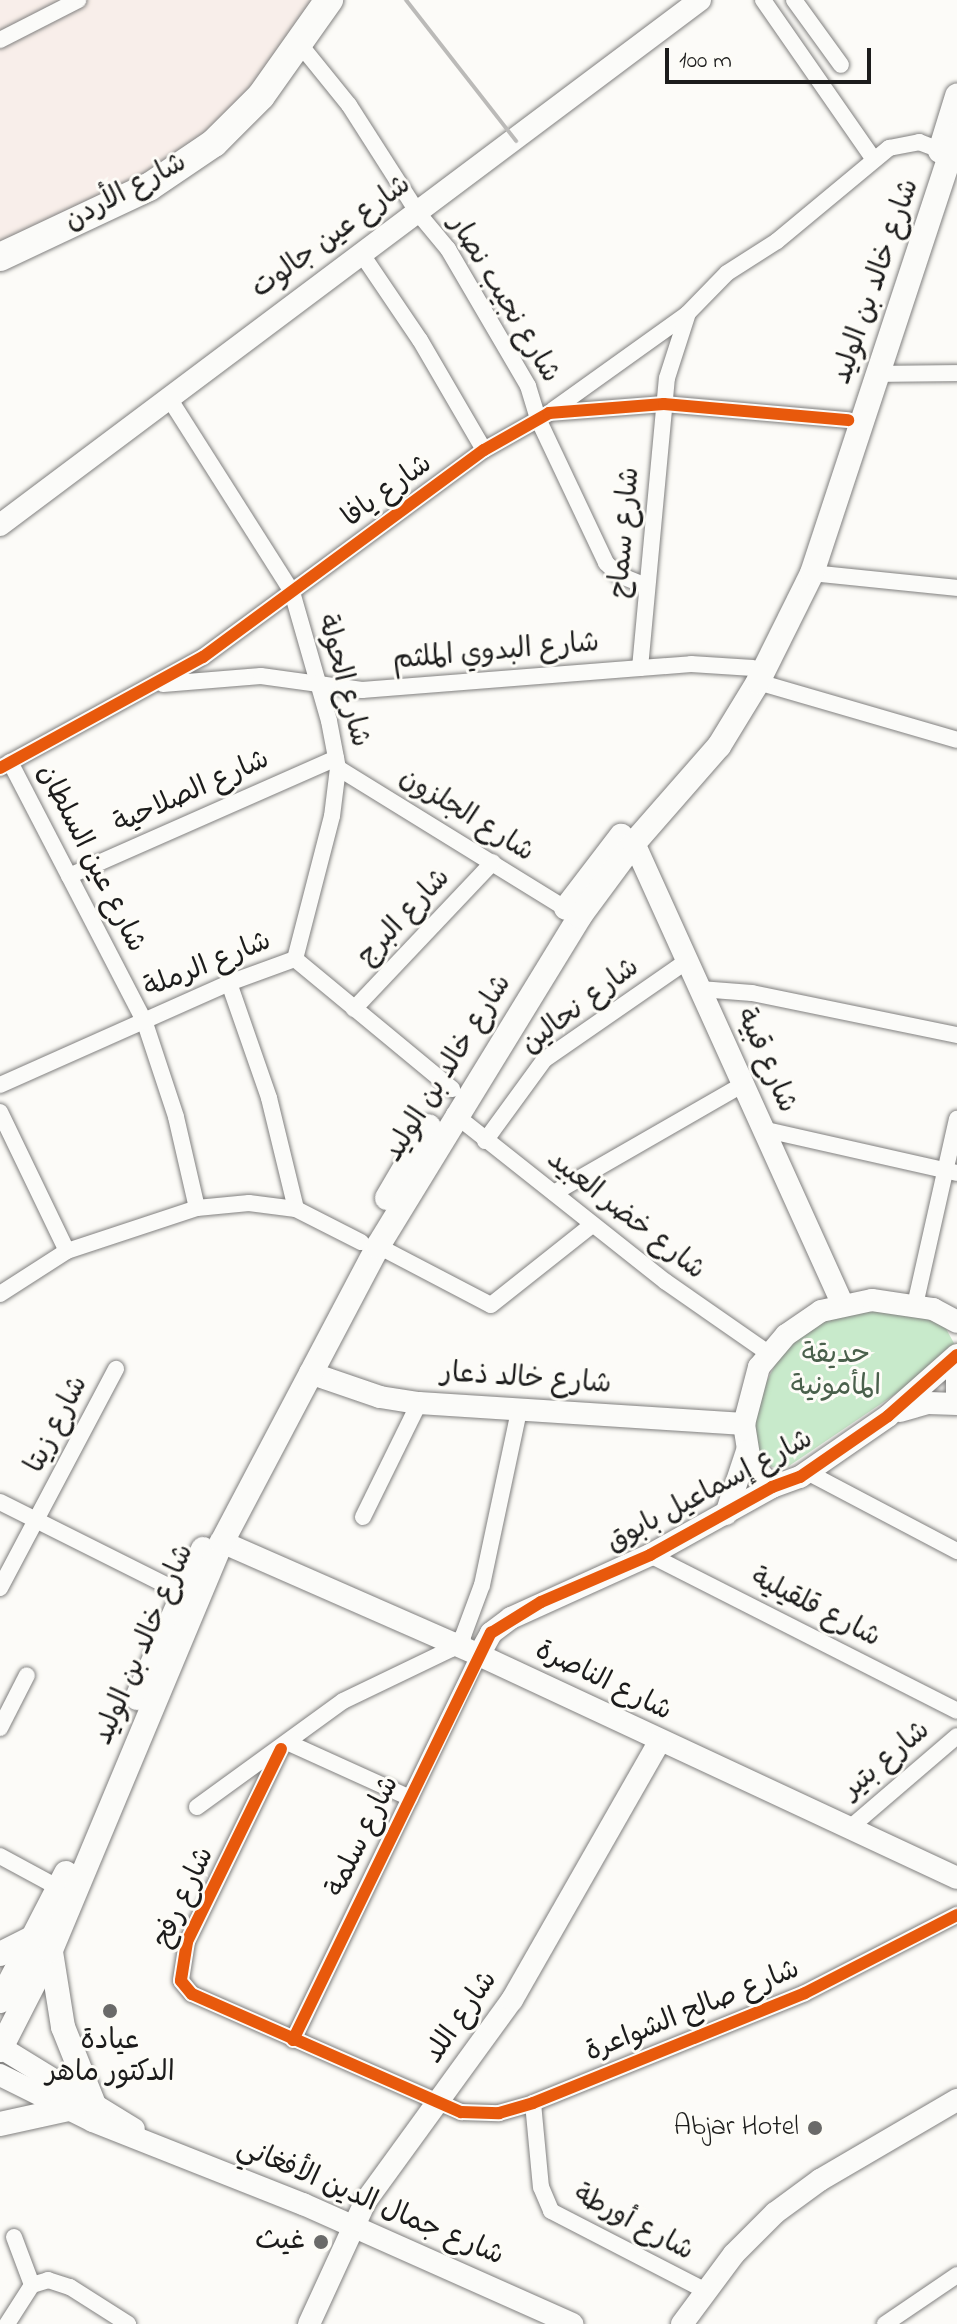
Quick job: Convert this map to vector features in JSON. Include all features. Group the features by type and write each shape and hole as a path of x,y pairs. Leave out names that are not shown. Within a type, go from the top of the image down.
{"highway":[{"name":"شارع الأردن","path":"0,240 142,174 210,130 251,91 313,0"},
{"name":"شارع الأردن","path":"0,257 149,187 214,143 261,96 329,0"}],"main road":[{"name":"شارع خالد بن الوليد","path":"0,2049 222,1542 310,1373 369,1244 580,916 634,843 719,746 812,573 877,374 948,193 949,142 957,96"},
{"name":"شارع خالد بن الوليد","path":"0,2001 44,1943 59,1888 180,1592 452,1089 595,865 707,741 756,675 801,565 848,420 949,142"},
{"path":"0,1954 44,1943 63,2027 93,2102"},
{"path":"0,2124 68,2109"}],"street":[{"path":"0,40 78,0"},
{"name":"شارع عين جالوت","path":"0,525 700,0"},
{"path":"763,0 873,158"},
{"path":"794,0 841,65"},
{"name":"شارع نجيب نصار","path":"298,42 349,105 418,213 448,249 504,343 544,417 606,563 619,575 646,586"},
{"path":"544,417 688,313 727,273 824,204 873,158 905,142 949,142"},
{"path":"361,253 420,340 484,450"},
{"path":"664,404 688,313"},
{"path":"877,374 957,373"},
{"name":"شارع الحولة","path":"169,398 292,592 320,686 337,763 332,816 295,959"},
{"name":"شارع يافا","path":"5,765 203,657 484,450 544,417 664,404 848,420"},
{"name":"شارع سماح","path":"640,668 664,404"},
{"path":"812,573 957,588"},
{"name":"شارع البدوي الملثم","path":"150,687 235,676 362,690 640,668 756,675 957,740"},
{"name":"شارع الجلزون","path":"337,763 565,908"},
{"name":"شارع الصلاحية","path":"69,876 337,763"},
{"name":"شارع عين السلطان","path":"5,765 69,876 144,1020 176,1117 197,1208"},
{"name":"شارع قبية","path":"634,843 842,1303"},
{"name":"شارع البرج","path":"354,1009 493,862"},
{"name":"شارع الرملة","path":"0,1085 229,983 295,959 452,1089"},
{"name":"شارع نحالين","path":"485,1141 544,1060 687,961"},
{"path":"229,983 269,1098 296,1209"},
{"path":"700,989 752,993 957,1035"},
{"path":"554,1193 742,1085"},
{"path":"0,1112 67,1251"},
{"name":"شارع خضر العبيد","path":"454,1114 592,1225 768,1353"},
{"path":"915,1305 951,1171 957,1119"},
{"path":"762,1129 951,1171"},
{"path":"0,1294 67,1251 197,1208 249,1203 296,1209 491,1305 592,1225"},
{"name":"شارع إسماعيل بابوق","path":"772,1487 754,1470 747,1451 744,1424 752,1385 768,1353 806,1319 842,1303 872,1300 915,1305 957,1323"},
{"name":"شارع إسماعيل بابوق","path":"479,1655 491,1633 511,1618 650,1555 772,1487 807,1472 888,1416 957,1355"},
{"name":"شارع زيتا","path":"0,1588 116,1369"},
{"name":"شارع خالد ذعار","path":"310,1373 380,1397 419,1403 744,1424"},
{"path":"888,1416 928,1403 957,1401 957,1379"},
{"path":"363,1517 419,1403"},
{"path":"197,1807 362,1689 456,1644 469,1624 482,1585 519,1411"},
{"name":"شارع إسماعيل بابوق","path":"726,1514 747,1451"},
{"path":"807,1472 957,1551"},
{"path":"0,1502 180,1592"},
{"name":"شارع الناصرة","path":"222,1542 456,1644 659,1742 852,1826 957,1878"},
{"name":"شارع قلقيلية","path":"650,1555 957,1711"},
{"name":"شارع سلمة","path":"293,2040 479,1655"},
{"path":"0,1728 27,1675"},
{"name":"شارع بتير","path":"852,1826 957,1736"},
{"name":"شارع اللد","path":"309,2324 372,2190 438,2105 554,1933 659,1742"},
{"path":"285,1746 410,1798"},
{"name":"شارع رفح","path":"285,1746 187,1942 179,1973 192,1994 438,2105"},
{"path":"0,1856 59,1888"},
{"name":"شارع صالح الشواعرة","path":"438,2105 485,2115 533,2103 805,1993 957,1915"},
{"name":"شارع جمال الدين الأفغاني","path":"0,2049 93,2102 144,2138"},
{"name":"شارع جمال الدين الأفغاني","path":"0,2075 68,2109 144,2138 573,2324"},
{"path":"682,2324 704,2290 775,2213 820,2180 957,2100"},
{"name":"شارع أورطة","path":"533,2103 541,2187 551,2211 704,2290"},
{"path":"14,2237 32,2285"},
{"path":"885,2324 957,2275"},
{"path":"32,2285 59,2282 128,2324"},
{"path":"7,2324 32,2285"}],"shaded area":[{"path":"0,0 321,0 239,130 0,257"}],"green space":[{"name":"حديقة المأمونية","path":"891,1307 944,1325 955,1345 943,1362 783,1470 766,1465 757,1454 753,1432 760,1395 781,1353 805,1331 841,1311"}],"railway":[{"path":"406,0 516,141"}],"cycle path":[{"path":"0,768 203,657 484,450 549,413 664,404 848,420"},
{"path":"293,2040 491,1633 541,1602 650,1555 772,1487 800,1477 888,1416 957,1355"},
{"path":"281,1749 187,1942 181,1981 192,1994 461,2112 499,2113 533,2103 805,1993 957,1915"}],"place":[{"name":"عيادة الدكتور ماهر","path":"110,2011"},
{"name":"Abjar Hotel","path":"815,2128"},
{"name":"غيث","path":"321,2242"}]}
